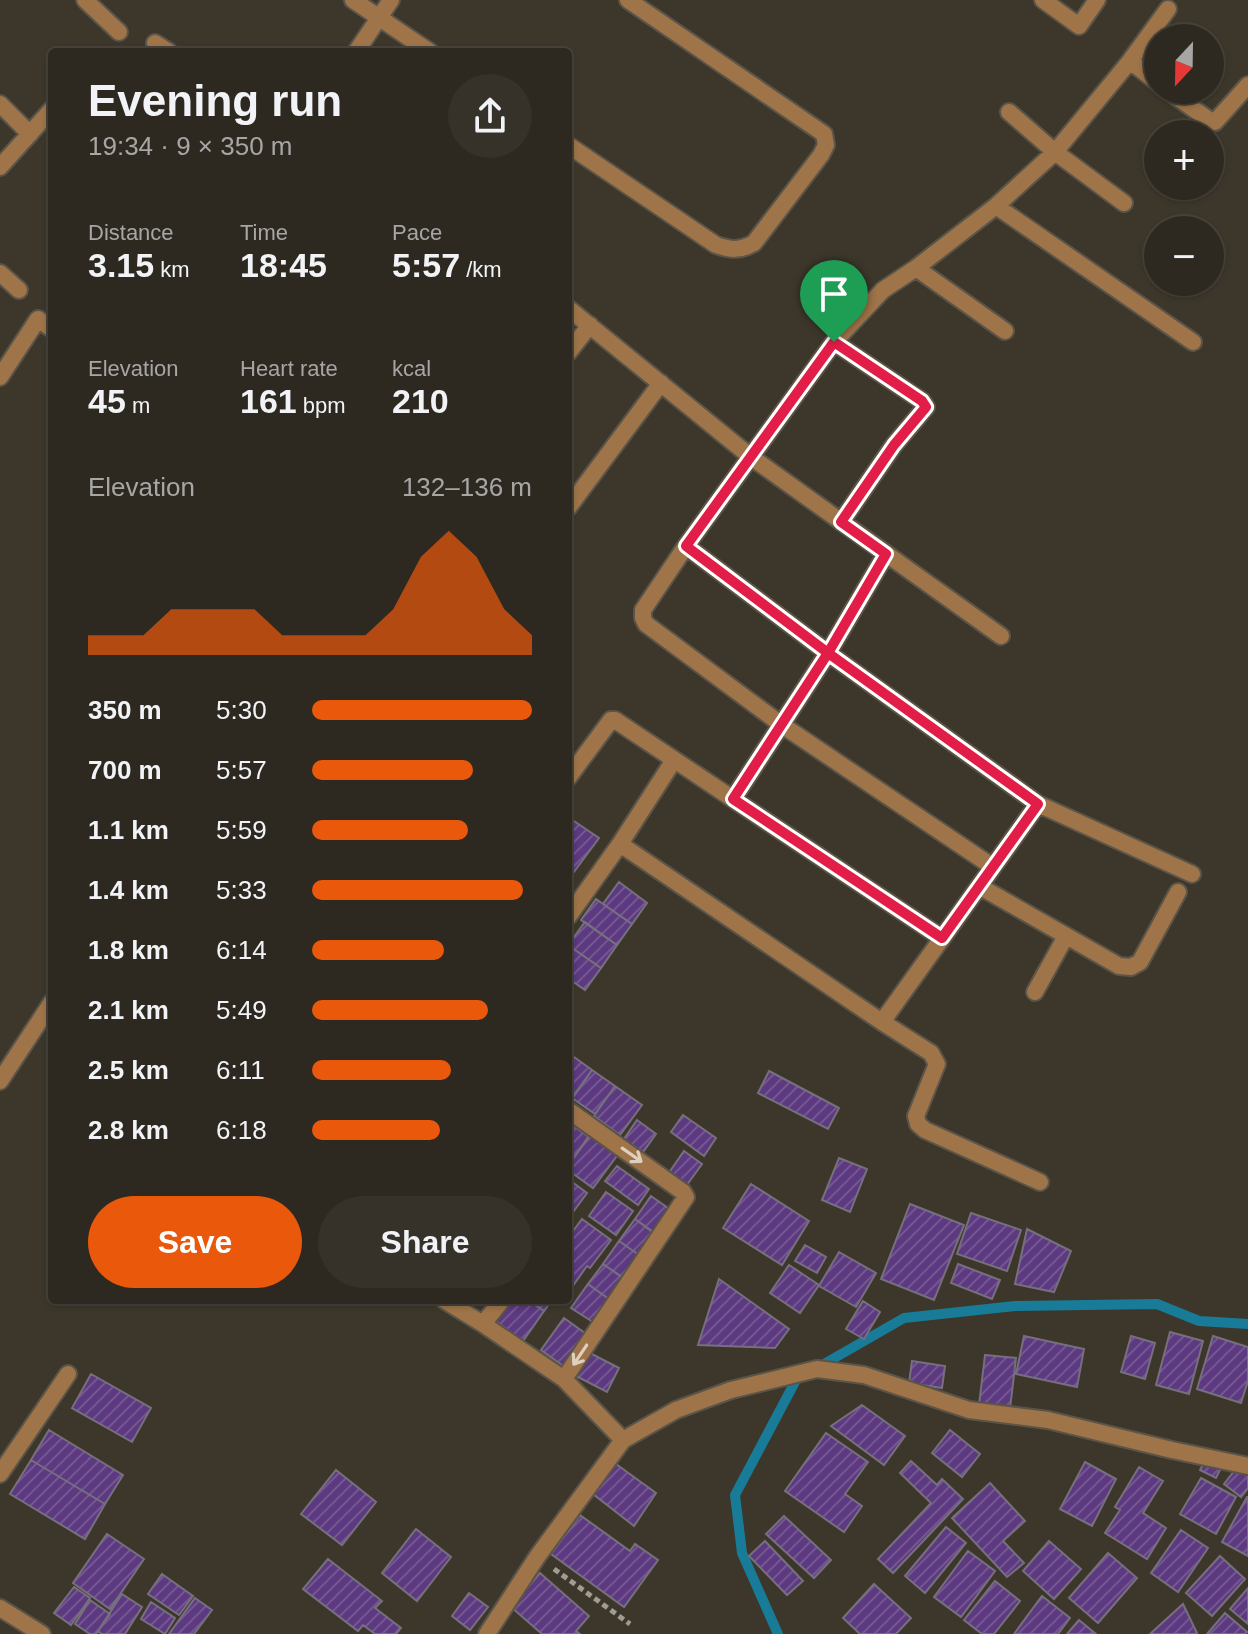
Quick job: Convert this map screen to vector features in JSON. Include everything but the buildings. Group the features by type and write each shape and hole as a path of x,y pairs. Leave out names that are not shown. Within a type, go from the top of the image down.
{"street":[{"path":"85,0 119,32"},
{"path":"353,0 424,48"},
{"path":"359,48 391,0"},
{"path":"572,148 716,245 731,250 754,243 826,145 824,134 628,0"},
{"path":"1043,0 1079,26 1097,0"},
{"path":"993,867 782,725 646,624 643,610 834,342 883,290 996,206 1055,152 1130,61 1168,9"},
{"path":"1130,61 1144,72"},
{"path":"1186,104 1208,121 1215,122 1248,85"},
{"path":"0,104 30,134"},
{"path":"1009,112 1055,152 1124,203"},
{"path":"0,167 48,114"},
{"path":"996,206 1193,342"},
{"path":"916,268 1005,331"},
{"path":"0,273 19,290"},
{"path":"572,311 751,457 1001,636"},
{"path":"0,377 38,319 48,326"},
{"path":"572,348 590,325"},
{"path":"834,342 922,401 926,407 894,445 841,522"},
{"path":"572,503 661,383"},
{"path":"686,546 1038,804 1192,874"},
{"path":"733,799 828,653 886,554"},
{"path":"572,773 611,720 618,721 942,938"},
{"path":"572,911 674,760"},
{"path":"882,1022 1038,804"},
{"path":"620,844 931,1053 937,1064 916,1116 918,1124 925,1130 1040,1182"},
{"path":"979,886 1119,966 1131,967 1140,962 1178,892"},
{"path":"1035,992 1066,936"},
{"path":"0,1081 48,1008"},
{"path":"564,1379 686,1197 572,1113"},
{"path":"450,1304 564,1379 623,1440"},
{"path":"483,1324 499,1304"},
{"path":"487,1634 537,1557 623,1440 676,1410 731,1390 817,1369 864,1375 969,1410 1048,1420 1248,1466"},
{"path":"0,1474 68,1374"},
{"path":"0,1608 42,1634"}],"path":[{"path":"537,1557 630,1624"}],"waterway":[{"path":"817,1368 904,1318 1015,1306 1157,1304 1199,1321 1248,1324"},
{"path":"778,1634 742,1553 735,1495 796,1380 804,1376"}],"route":[{"path":"834,342 686,546 828,653 1038,804 942,938 733,799 828,653 886,554 841,522 894,445 926,407 925,403 834,342"}]}
